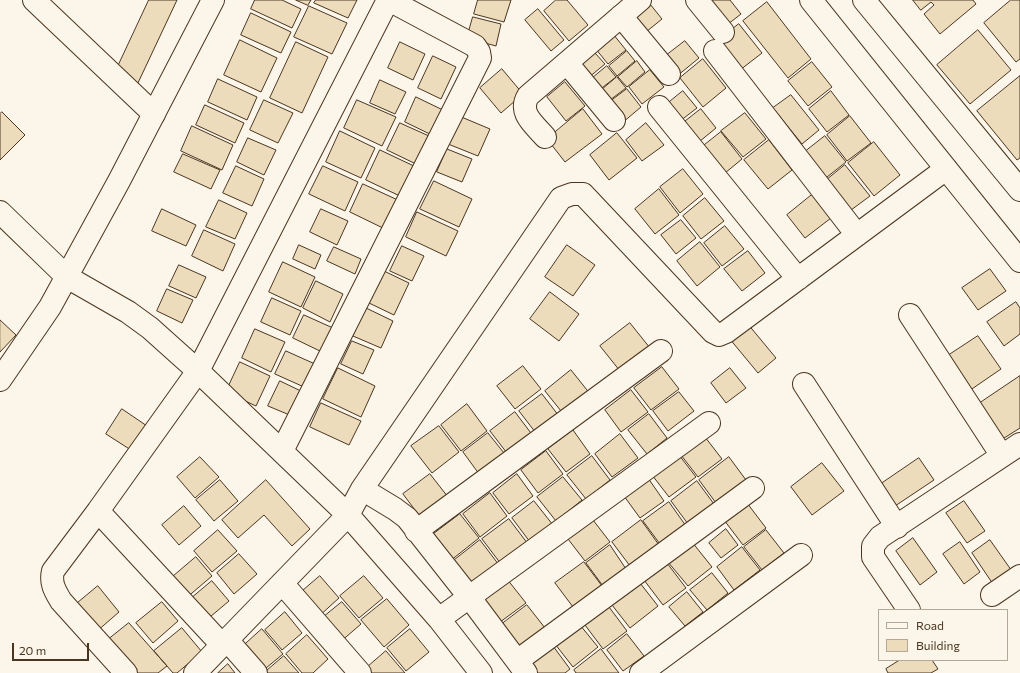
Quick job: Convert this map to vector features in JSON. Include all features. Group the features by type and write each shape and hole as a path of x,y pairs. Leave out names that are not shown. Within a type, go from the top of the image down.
{"street":[{"path":"34,0 154,114"},
{"path":"0,380 50,308 119,181 213,0"},
{"path":"126,673 61,601 55,591 51,579 53,571 98,511 198,371 389,0 475,46 479,52 480,58 282,451"},
{"path":"545,137 524,109 528,96 640,0"},
{"path":"697,0 719,42 857,235"},
{"path":"811,0 1020,261"},
{"path":"864,0 1020,190"},
{"path":"621,16 669,74"},
{"path":"567,63 614,120"},
{"path":"659,107 798,279"},
{"path":"195,673 348,515 362,489 561,198 572,194 583,194 713,332 719,335 726,332 946,169"},
{"path":"0,212 67,277 128,312 150,328 198,371 282,451 348,515 439,620 481,673"},
{"path":"910,315 1002,456"},
{"path":"416,531 661,351"},
{"path":"804,384 897,527"},
{"path":"439,620 709,423"},
{"path":"907,609 873,557 873,546 880,537 1020,444"},
{"path":"362,489 407,518 470,598 521,667 753,488"},
{"path":"98,511 224,642 256,673"},
{"path":"641,673 801,555"},
{"path":"992,595 1020,576"},
{"path":"282,583 360,673"}],"building":[{"path":"149,0 177,0 137,85 114,75"},
{"path":"255,0 282,0 301,9 292,28 251,9"},
{"path":"296,0 311,0 308,5"},
{"path":"316,0 357,0 348,18 314,3"},
{"path":"478,0 511,0 504,22 474,14"},
{"path":"556,0 567,0 588,25 569,41 544,11"},
{"path":"708,0 730,0 741,14 723,28"},
{"path":"913,0 973,0 976,4 940,34 924,14 934,5 931,2 921,10"},
{"path":"1011,0 1020,0 1020,59 1016,62 984,23"},
{"path":"767,2 811,59 788,78 743,21"},
{"path":"650,4 662,19 641,36 629,21"},
{"path":"309,6 347,23 332,54 294,37"},
{"path":"538,9 564,40 551,51 525,20"},
{"path":"251,13 291,32 281,53 241,35"},
{"path":"473,17 501,24 496,46 467,38"},
{"path":"739,24 762,53 740,70 717,41"},
{"path":"978,30 1011,70 970,104 937,65"},
{"path":"613,34 626,50 608,64 595,48"},
{"path":"240,40 277,58 261,92 224,75"},
{"path":"685,41 699,58 677,76 663,58"},
{"path":"296,42 328,57 302,113 270,98"},
{"path":"400,42 425,54 413,80 388,68"},
{"path":"627,51 635,61 617,76 609,66"},
{"path":"595,53 605,64 588,78 578,66"},
{"path":"433,56 456,67 441,99 418,88"},
{"path":"703,59 726,88 703,107 680,78"},
{"path":"637,61 645,72 627,87 618,77"},
{"path":"812,62 832,87 808,106 788,81"},
{"path":"607,66 616,77 598,91 589,81"},
{"path":"502,69 523,94 501,113 480,88"},
{"path":"650,70 664,87 642,104 629,87"},
{"path":"1020,76 1020,158 1017,160 977,111"},
{"path":"617,77 626,88 606,103 598,93"},
{"path":"218,79 257,97 247,120 208,102"},
{"path":"380,80 406,92 395,114 370,103"},
{"path":"565,82 585,106 566,121 547,97"},
{"path":"627,89 641,107 622,123 607,104"},
{"path":"683,91 697,108 680,121 667,104"},
{"path":"831,91 849,115 827,132 809,109"},
{"path":"791,95 819,130 802,144 773,108"},
{"path":"416,97 445,111 434,136 405,122"},
{"path":"264,100 293,113 278,143 250,130"},
{"path":"357,100 396,117 382,146 344,128"},
{"path":"205,105 244,123 235,143 196,125"},
{"path":"583,109 602,134 565,162 547,139"},
{"path":"701,109 716,128 694,146 678,127"},
{"path":"2,112 25,135 0,160 0,114"},
{"path":"745,113 766,139 743,157 721,131"},
{"path":"459,116 490,129 478,156 448,144"},
{"path":"850,116 871,143 847,161 827,135"},
{"path":"400,123 429,136 416,164 387,150"},
{"path":"646,123 664,145 642,161 626,140"},
{"path":"192,126 233,145 222,170 181,151"},
{"path":"340,131 375,148 361,178 326,162"},
{"path":"721,132 742,159 719,178 697,151"},
{"path":"617,133 637,158 609,180 590,155"},
{"path":"825,136 846,162 822,181 801,155"},
{"path":"248,138 276,150 264,175 237,162"},
{"path":"769,140 792,170 768,189 744,160"},
{"path":"874,142 900,175 874,196 848,163"},
{"path":"447,149 472,159 462,182 437,172"},
{"path":"380,150 416,167 402,197 366,180"},
{"path":"183,154 220,170 211,189 174,172"},
{"path":"845,165 870,196 847,213 823,183"},
{"path":"236,166 264,179 252,206 223,193"},
{"path":"323,166 358,182 345,211 309,194"},
{"path":"683,169 703,194 680,213 660,187"},
{"path":"434,181 472,199 459,227 420,209"},
{"path":"363,184 400,201 387,230 350,212"},
{"path":"659,189 679,215 655,234 635,209"},
{"path":"813,194 831,218 805,238 787,215"},
{"path":"705,198 724,221 701,239 683,216"},
{"path":"219,200 247,213 235,239 206,227"},
{"path":"162,209 196,225 186,246 152,231"},
{"path":"321,209 348,221 337,245 310,232"},
{"path":"417,212 458,231 446,256 406,237"},
{"path":"681,220 696,238 676,254 661,235"},
{"path":"725,226 744,249 722,266 704,243"},
{"path":"204,230 235,244 223,271 192,256"},
{"path":"700,242 720,267 697,286 677,261"},
{"path":"299,245 321,255 315,269 293,259"},
{"path":"567,245 595,265 573,296 545,277"},
{"path":"402,246 424,256 412,281 390,271"},
{"path":"334,247 361,259 355,274 327,261"},
{"path":"748,251 765,273 742,291 724,269"},
{"path":"283,262 315,277 301,307 269,292"},
{"path":"179,265 206,277 196,298 169,286"},
{"path":"990,269 1006,291 978,310 962,288"},
{"path":"384,271 409,283 394,315 369,303"},
{"path":"316,281 343,294 330,322 303,308"},
{"path":"167,289 193,300 182,323 157,311"},
{"path":"550,292 579,314 559,341 530,319"},
{"path":"272,298 301,311 290,335 261,322"},
{"path":"1016,302 1020,308 1020,334 1004,346 987,322"},
{"path":"366,308 393,321 381,348 353,336"},
{"path":"304,315 333,328 322,352 293,338"},
{"path":"0,320 16,335 0,352"},
{"path":"630,323 650,348 620,371 600,346"},
{"path":"747,323 776,358 758,373 729,338"},
{"path":"255,329 285,342 271,372 242,358"},
{"path":"978,336 1001,369 966,393 943,359"},
{"path":"352,341 374,350 363,374 341,364"},
{"path":"286,351 315,364 304,387 275,374"},
{"path":"240,362 270,376 256,406 226,392"},
{"path":"523,366 541,389 515,409 497,386"},
{"path":"662,367 679,389 651,410 634,388"},
{"path":"338,368 375,386 361,417 323,399"},
{"path":"730,368 746,388 726,403 711,383"},
{"path":"571,370 591,395 565,416 545,391"},
{"path":"1020,376 1020,428 1001,440 977,405"},
{"path":"280,381 303,392 292,416 268,406"},
{"path":"631,390 648,412 621,432 605,410"},
{"path":"679,392 694,411 668,431 653,411"},
{"path":"542,394 562,420 539,437 519,411"},
{"path":"321,403 361,421 349,445 310,427"},
{"path":"467,404 487,431 461,451 441,425"},
{"path":"122,409 150,428 134,452 106,434"},
{"path":"515,412 534,437 510,457 490,431"},
{"path":"649,414 667,438 647,454 628,430"},
{"path":"439,426 459,452 432,473 411,446"},
{"path":"573,430 590,454 566,472 548,449"},
{"path":"488,433 508,458 482,478 463,452"},
{"path":"620,434 638,458 612,477 595,454"},
{"path":"705,437 722,459 698,477 681,455"},
{"path":"546,451 563,474 538,493 521,470"},
{"path":"679,455 696,477 669,497 652,475"},
{"path":"592,456 610,480 586,499 567,475"},
{"path":"200,457 219,477 195,498 177,477"},
{"path":"729,457 746,480 716,503 699,480"},
{"path":"919,458 934,480 892,508 878,486"},
{"path":"822,463 844,491 812,515 791,487"},
{"path":"430,474 448,497 421,518 403,494"},
{"path":"517,474 533,496 509,514 493,493"},
{"path":"563,477 582,500 556,521 537,497"},
{"path":"648,478 664,501 640,518 624,496"},
{"path":"220,480 238,501 214,521 196,500"},
{"path":"266,480 310,529 292,546 264,515 238,538 222,520"},
{"path":"697,481 714,504 688,524 671,501"},
{"path":"490,493 507,516 480,537 463,514"},
{"path":"534,501 553,525 530,542 512,518"},
{"path":"964,501 985,531 967,543 946,513"},
{"path":"669,502 686,526 660,544 643,521"},
{"path":"747,503 766,528 743,545 724,520"},
{"path":"184,506 201,526 179,545 162,525"},
{"path":"460,514 479,538 450,561 431,536"},
{"path":"509,519 528,544 501,564 482,539"},
{"path":"593,520 610,542 585,561 568,539"},
{"path":"641,520 659,545 630,566 612,542"},
{"path":"726,529 738,545 721,558 709,543"},
{"path":"218,530 237,551 212,572 194,551"},
{"path":"766,530 784,553 762,570 744,547"},
{"path":"913,538 937,572 920,585 896,551"},
{"path":"480,540 499,565 471,586 452,562"},
{"path":"990,540 1014,574 995,587 972,553"},
{"path":"692,542 712,567 688,586 668,562"},
{"path":"960,542 980,572 964,584 943,554"},
{"path":"610,545 626,569 603,586 586,563"},
{"path":"742,547 760,570 734,590 717,567"},
{"path":"239,554 257,574 234,594 217,573"},
{"path":"196,557 212,576 185,599 169,580"},
{"path":"584,562 602,586 573,607 555,583"},
{"path":"667,563 686,588 663,605 644,580"},
{"path":"712,573 728,593 707,610 690,590"},
{"path":"320,576 339,598 318,617 299,594"},
{"path":"364,576 383,598 359,618 340,596"},
{"path":"507,579 526,603 496,625 479,601"},
{"path":"212,581 229,601 204,622 187,602"},
{"path":"640,583 658,606 630,628 612,605"},
{"path":"98,586 119,612 96,632 74,606"},
{"path":"687,592 703,612 685,626 669,607"},
{"path":"387,599 409,625 384,647 361,620"},
{"path":"162,602 178,621 153,643 136,623"},
{"path":"342,602 361,624 339,643 320,620"},
{"path":"527,605 545,628 516,651 498,627"},
{"path":"609,607 627,631 603,649 585,625"},
{"path":"285,612 302,633 282,650 265,630"},
{"path":"129,623 167,666 158,673 129,673 104,643"},
{"path":"580,625 598,647 573,667 555,644"},
{"path":"182,628 202,652 177,673 173,673 154,651"},
{"path":"262,629 283,654 260,673 240,649"},
{"path":"410,629 429,652 406,671 387,648"},
{"path":"627,634 644,656 623,671 607,650"},
{"path":"307,635 328,659 313,673 302,673 286,654"},
{"path":"553,646 570,669 565,673 530,673 526,668"},
{"path":"601,649 619,673 576,673 574,670"},
{"path":"386,651 405,673 365,673 363,671"},
{"path":"284,656 299,673 264,673"},
{"path":"898,661 933,661 938,669 931,673 888,673 886,669"},
{"path":"228,664 235,673 218,673"}]}
